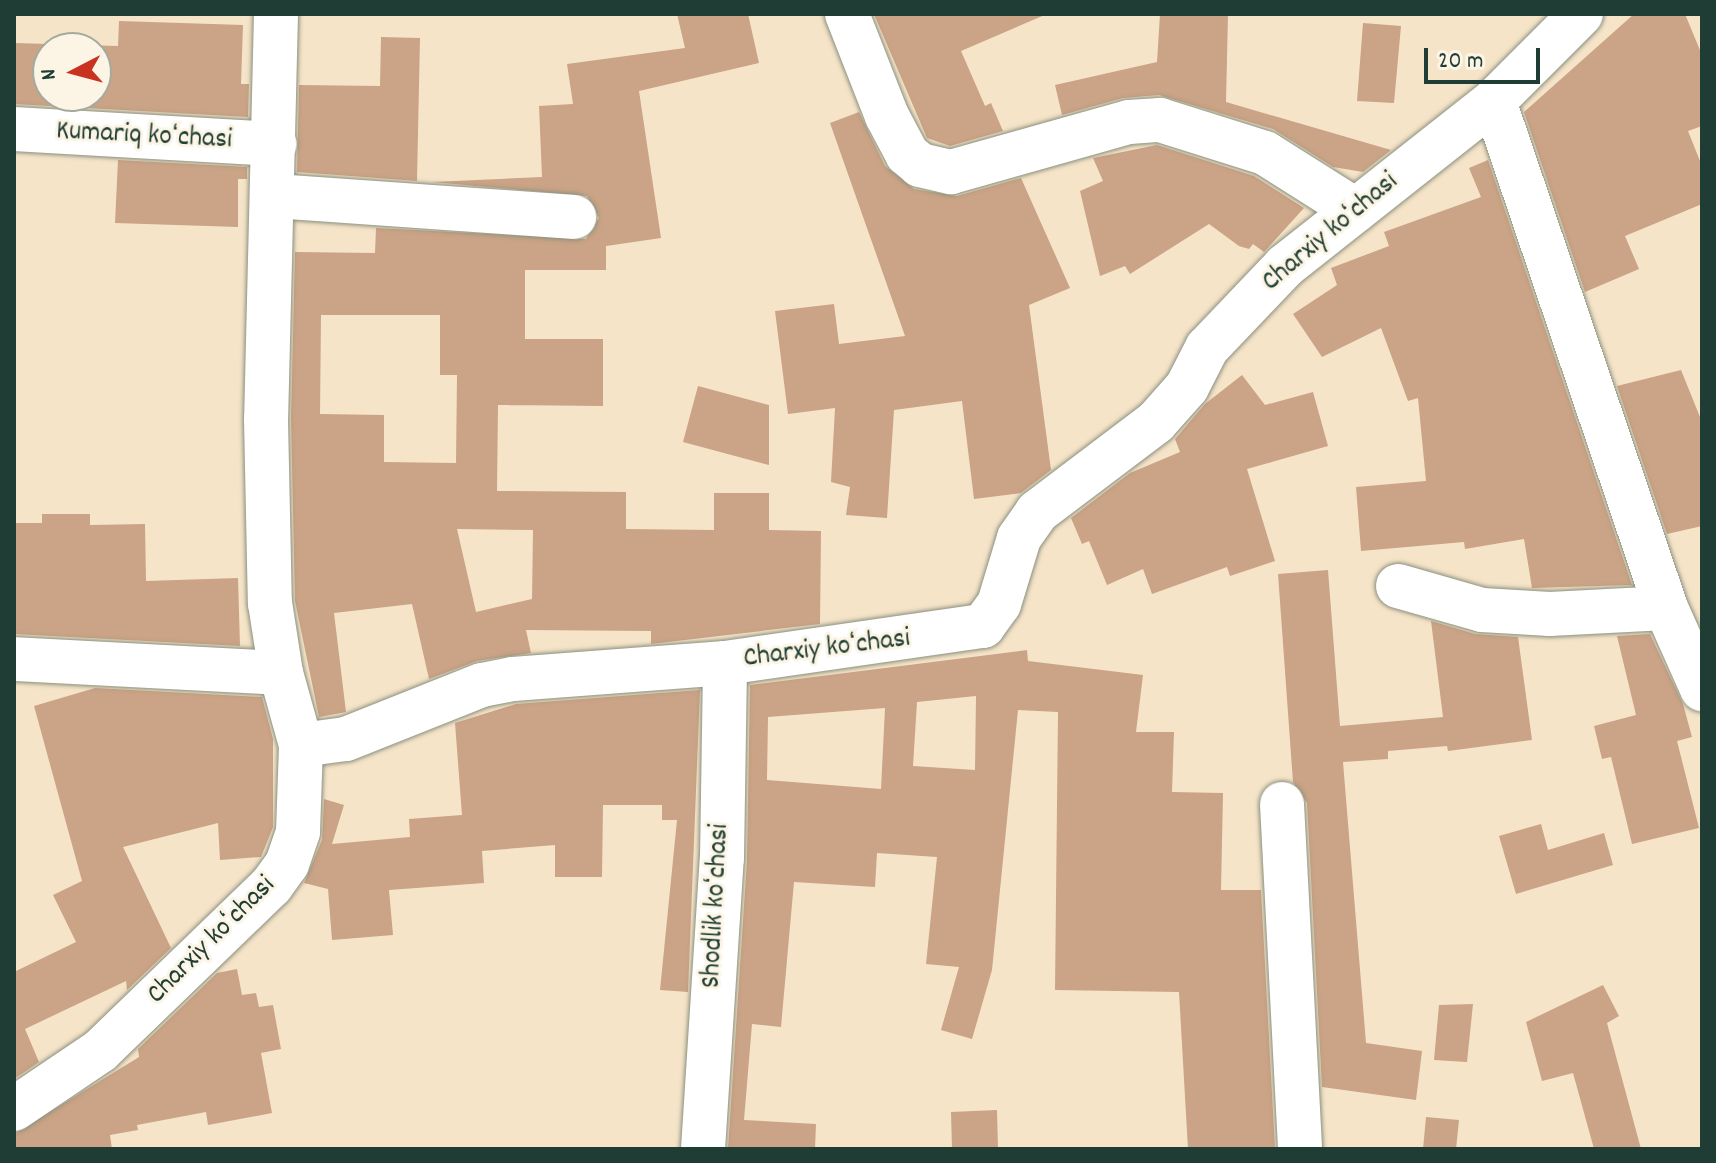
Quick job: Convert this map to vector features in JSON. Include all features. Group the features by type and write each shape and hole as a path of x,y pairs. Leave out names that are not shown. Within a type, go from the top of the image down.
{"street":[{"path":"276,14 275,196 266,419 270,603 281,673 301,745"},
{"path":"847,14 887,116 907,154 920,165 951,172 1129,122 1160,120 1265,153 1355,210"},
{"name":"Charxiy koʻchasi","path":"14,1109 100,1051 271,886 287,864 298,832 301,745 346,739 482,685 725,663 983,626 999,604 1028,522 1156,422 1187,387 1207,348 1285,266 1494,101 1581,14"},
{"path":"1494,101 1666,608 1697,669"},
{"name":"Kumariq koʻchasi","path":"14,129 275,144"},
{"path":"275,196 574,217"},
{"path":"1398,586 1482,610 1550,614 1666,608"},
{"path":"14,659 281,673"},
{"name":"Shodlik koʻchasi","path":"703,1149 722,858 725,663"},
{"path":"1282,804 1300,1149"}],"building":[{"path":"677,14 748,14 759,63 639,91 661,238 606,246 606,270 525,270 525,339 603,339 603,406 498,405 497,491 626,492 626,529 714,530 714,493 769,493 769,530 821,531 820,624 651,644 651,631 526,630 531,653 477,661 429,679 412,604 334,613 346,712 319,717 295,601 291,419 295,252 375,253 376,228 586,239 599,218 587,196 432,182 542,177 539,106 573,104 567,64 685,48","holes":["321,315 440,315 440,375 457,375 456,463 384,462 384,415 320,414","457,529 533,530 532,599 476,612"]},
{"path":"874,14 1047,14 961,51 985,106 991,103 1003,131 950,146 927,138"},
{"path":"1160,14 1228,14 1226,102 1391,150 1363,172 1333,167 1273,129 1159,95 1123,98 1062,115 1055,85 1157,62"},
{"path":"1634,14 1685,14 1702,55 1702,126 1688,131 1702,166 1702,204 1625,236 1639,269 1585,292 1524,112"},
{"path":"119,21 243,25 241,84 249,84 248,117 112,109 112,46 118,46"},
{"path":"1363,23 1401,26 1394,103 1357,101"},
{"path":"381,37 420,38 417,181 297,172 299,85 380,86"},
{"path":"14,43 32,44 32,105 14,104"},
{"path":"859,112 885,166 914,189 957,196 1021,178 1070,288 1029,305 1051,470 1021,493 974,499 962,401 894,410 887,518 846,515 850,487 831,482 835,408 788,414 775,311 834,304 839,344 905,336 830,123"},
{"path":"1157,145 1254,176 1304,208 1264,252 1253,244 1249,249 1239,246 1209,224 1130,274 1125,266 1100,276 1080,191 1103,181 1093,158"},
{"path":"118,160 247,167 247,179 238,179 238,227 115,223"},
{"path":"1488,160 1632,585 1532,588 1524,539 1465,549 1464,542 1361,551 1356,487 1426,481 1418,398 1408,401 1381,328 1322,357 1293,314 1337,285 1331,268 1389,246 1384,232 1481,197 1469,168"},
{"path":"1681,370 1702,422 1702,526 1667,534 1617,386"},
{"path":"1242,375 1265,405 1313,392 1328,446 1247,469 1275,561 1230,576 1227,567 1152,594 1143,569 1107,585 1089,541 1082,544 1071,518 1130,473 1180,452 1175,439 1205,404"},
{"path":"698,386 769,405 769,465 683,442"},
{"path":"42,514 90,514 90,525 145,524 146,581 238,578 240,646 14,634 14,523 42,523"},
{"path":"1328,570 1340,726 1443,717 1431,621 1475,634 1518,637 1532,740 1448,751 1447,746 1388,751 1388,759 1343,762 1366,1043 1422,1051 1416,1100 1322,1087 1307,803 1293,782 1278,574"},
{"path":"1650,634 1683,704 1692,737 1677,741 1699,828 1632,844 1611,757 1602,759 1594,726 1636,715 1617,636"},
{"path":"1027,650 1028,661 1143,675 1136,732 1174,732 1172,792 1223,793 1221,890 1261,890 1275,1149 1188,1149 1179,992 1055,990 1058,712 1018,710 992,970 972,1039 941,1030 959,967 926,964 937,857 877,853 875,887 794,882 781,1027 752,1024 744,1120 816,1124 815,1149 728,1149 747,860 750,685","holes":["976,696 975,770 913,766 917,702","885,708 881,789 767,780 768,717"]},
{"path":"95,688 262,697 273,739 273,827 261,857 220,860 218,823 123,847 171,948 127,990 126,981 25,1029 39,1062 14,1079 14,972 76,942 53,895 82,881 34,706"},
{"path":"700,690 688,992 660,990 677,820 662,820 662,805 603,805 602,877 555,877 555,845 482,851 484,883 389,890 393,935 332,940 328,889 304,883 322,840 324,799 344,805 332,844 410,837 409,819 462,815 455,723 516,704"},
{"path":"1541,824 1548,850 1604,833 1613,865 1516,894 1499,836"},
{"path":"237,969 242,995 256,993 259,1007 273,1005 281,1049 261,1053 272,1113 208,1125 206,1112 137,1125 138,1130 110,1135 112,1149 14,1149 14,1134 139,1057 138,1049 217,973"},
{"path":"1603,985 1619,1016 1607,1023 1641,1149 1594,1149 1573,1073 1542,1081 1526,1022"},
{"path":"1473,1004 1467,1062 1434,1060 1439,1005"},
{"path":"997,1110 998,1149 952,1149 951,1112"},
{"path":"1426,1117 1459,1120 1456,1149 1423,1149"}]}
